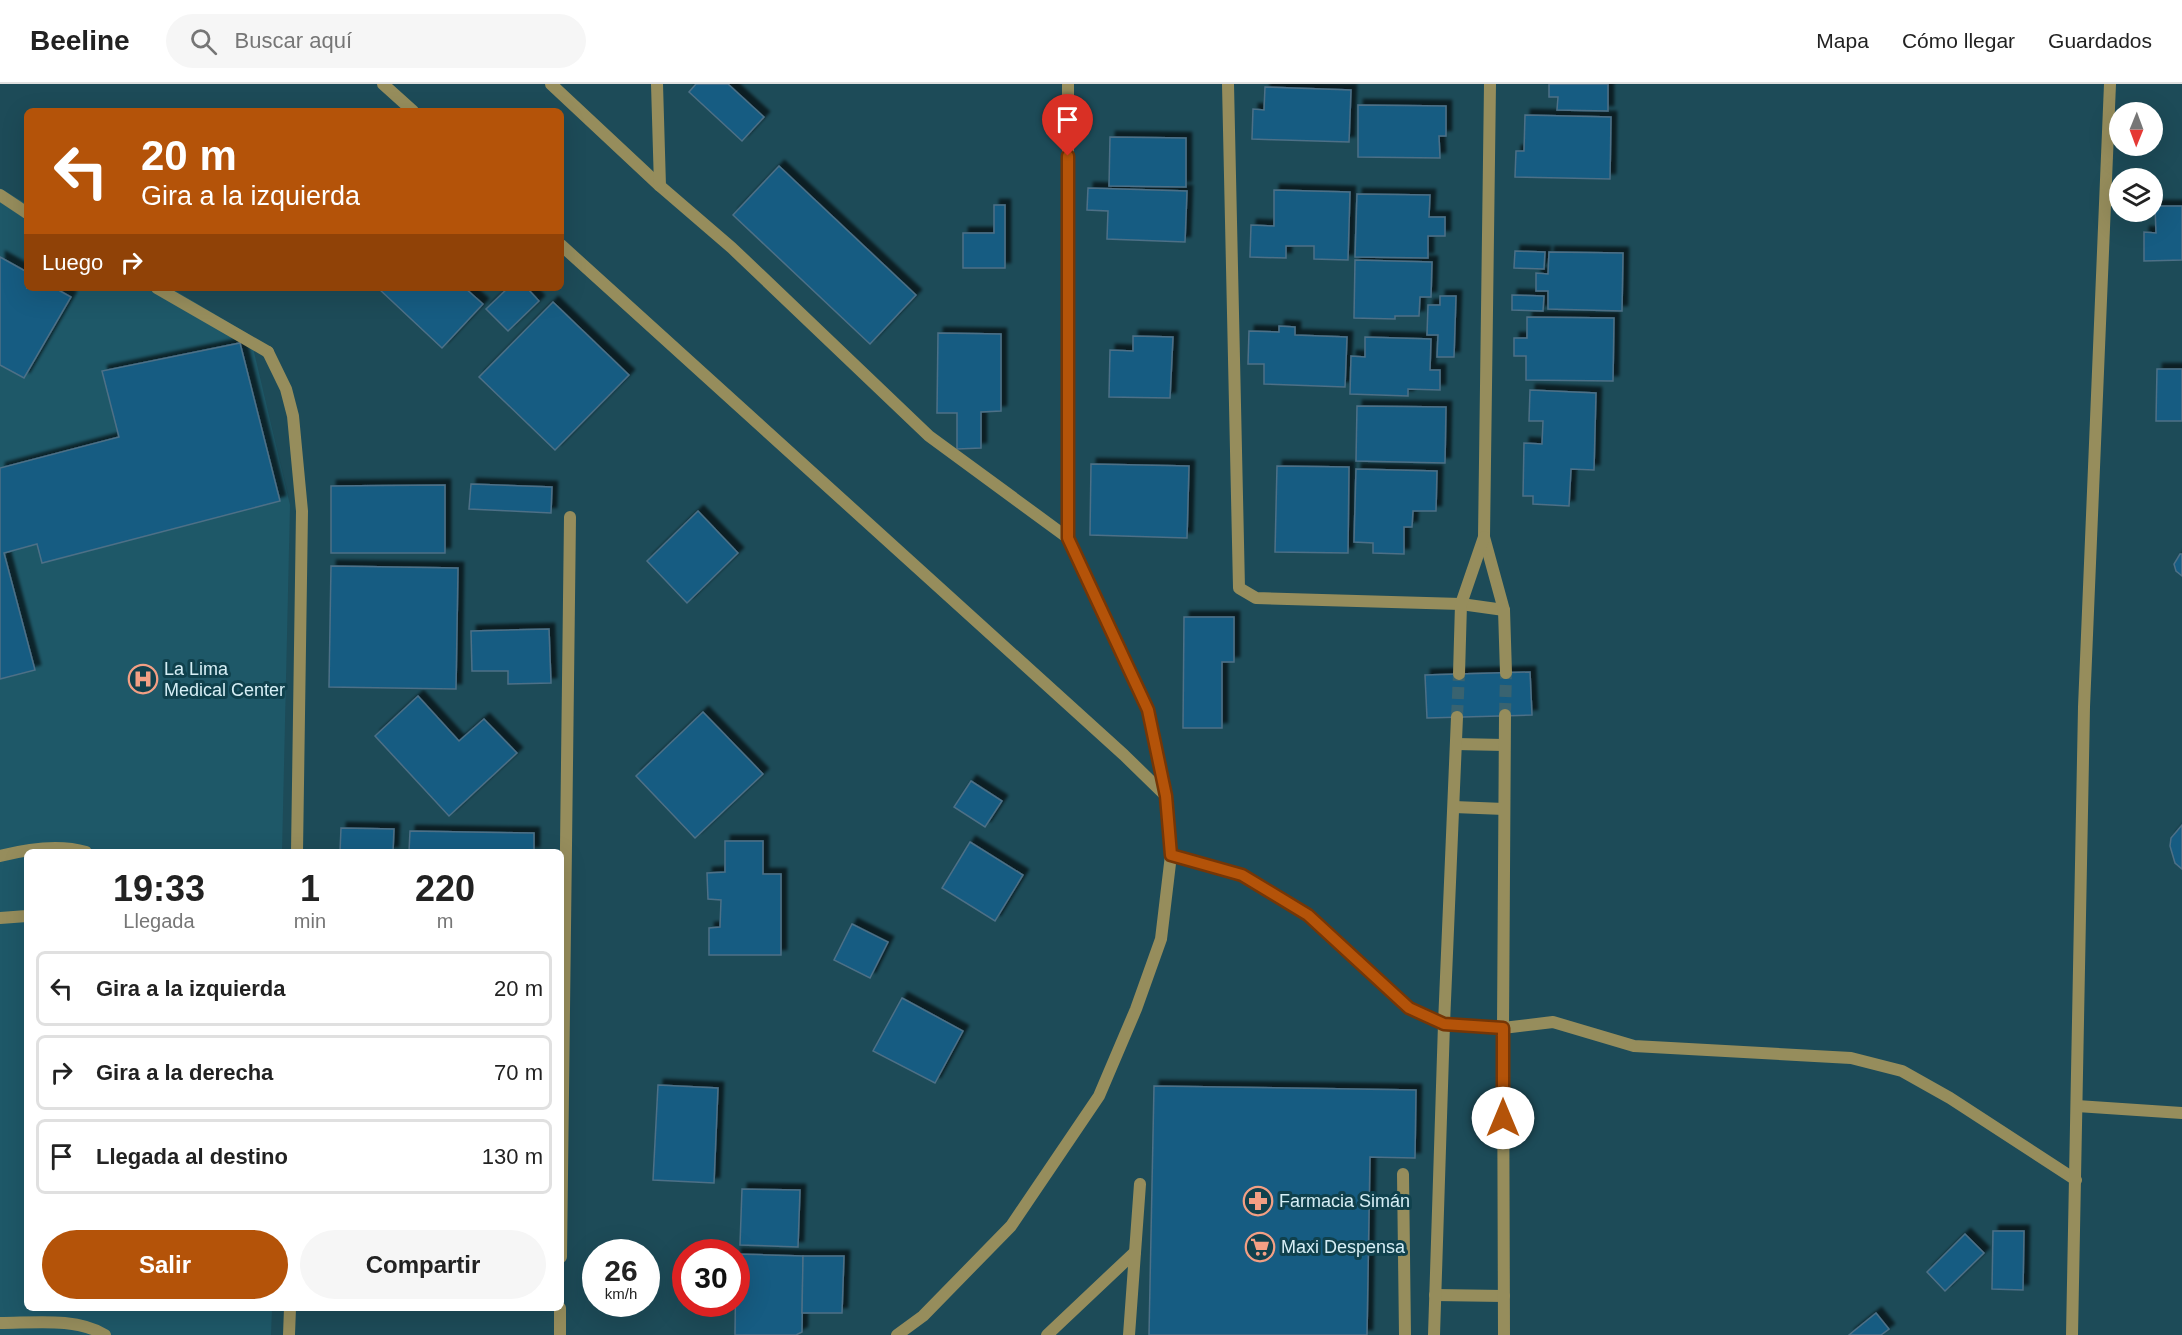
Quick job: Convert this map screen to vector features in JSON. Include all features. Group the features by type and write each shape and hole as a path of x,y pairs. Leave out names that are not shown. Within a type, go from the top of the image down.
{"street":[{"path":"383,84 410,108"},
{"path":"551,84 660,186 732,248 929,436 1068,538"},
{"path":"657,84 660,186"},
{"path":"897,1335 923,1316 1011,1226 1099,1096 1136,1009 1161,939 1171,855 1166,796 1148,710 1068,538 1068,84"},
{"path":"1228,84 1239,588 1256,598 1461,604 1504,610"},
{"path":"1490,84 1484,537 1504,610 1506,673"},
{"path":"2072,1335 2084,706 2110,84"},
{"path":"0,195 24,211"},
{"path":"564,248 1124,755 1166,796"},
{"path":"162,291 268,352 286,389 293,416 302,511 297,849"},
{"path":"564,1010 570,517"},
{"path":"1459,674 1461,604 1484,537"},
{"path":"1504,1335 1505,715"},
{"path":"1434,1335 1457,717"},
{"path":"1456,744 1504,745"},
{"path":"1454,807 1504,809"},
{"path":"29,849 57,849"},
{"path":"0,856 24,850"},
{"path":"1171,855 1242,875 1308,915 1409,1008 1444,1024 1503,1028 1553,1022 1634,1046 1851,1058 1902,1071 1950,1098 2076,1180"},
{"path":"0,918 24,916"},
{"path":"2078,1106 2182,1113"},
{"path":"1403,1174 1405,1335"},
{"path":"1129,1335 1140,1184"},
{"path":"1047,1335 1135,1252"},
{"path":"1435,1295 1504,1296"},
{"path":"289,1335 290,1311"},
{"path":"560,1311 560,1335"},
{"path":"0,1323 62,1323 91,1329 105,1335"}],"shaded area":[{"name":"La Lima Medical Center","path":"0,188 24,202 24,291 176,291 250,335 290,505 282,849 24,849 24,1311 272,1311 271,1335 0,1335"}],"building":[{"path":"696,84 728,84 764,117 742,141 689,92"},
{"path":"1549,84 1608,84 1608,111 1557,110 1558,97 1549,97"},
{"path":"1265,87 1351,90 1349,142 1252,139 1253,109 1264,110"},
{"path":"1358,105 1446,106 1446,136 1439,136 1440,158 1358,157"},
{"path":"1525,115 1611,117 1610,179 1515,177 1516,151 1524,151"},
{"path":"1110,137 1186,138 1186,187 1109,186"},
{"path":"779,166 916,295 870,344 733,215"},
{"path":"1088,188 1187,191 1185,242 1107,239 1108,211 1087,210"},
{"path":"1274,190 1350,192 1348,260 1314,259 1314,246 1286,246 1286,258 1250,257 1251,225 1274,226"},
{"path":"1357,194 1430,195 1429,217 1445,217 1445,236 1428,236 1428,258 1355,257"},
{"path":"994,205 1005,205 1005,268 963,268 963,233 994,233"},
{"path":"2163,206 2182,206 2182,260 2144,261 2144,232 2156,233 2156,222 2163,222"},
{"path":"1515,251 1545,252 1544,269 1514,268"},
{"path":"1549,252 1623,253 1622,311 1548,309 1548,291 1536,291 1536,273 1548,274"},
{"path":"0,257 24,270 24,291 60,291 71,297 24,378 0,365"},
{"path":"1355,260 1432,262 1431,297 1420,297 1419,316 1395,316 1395,319 1354,318"},
{"path":"381,291 468,291 483,304 442,348"},
{"path":"505,291 530,291 539,301 508,331 486,309"},
{"path":"1512,295 1544,296 1543,311 1512,310"},
{"path":"1440,296 1456,296 1454,357 1437,357 1438,335 1427,335 1428,305 1440,305"},
{"path":"553,302 629,375 555,450 479,377"},
{"path":"1527,317 1614,318 1613,381 1526,380 1526,356 1514,356 1514,338 1527,338"},
{"path":"1279,326 1295,327 1295,335 1347,337 1345,387 1264,384 1264,364 1248,364 1249,331 1279,332"},
{"path":"938,333 1001,334 1001,411 981,412 981,448 957,449 957,413 937,413"},
{"path":"1133,336 1173,337 1170,398 1109,397 1110,350 1133,351"},
{"path":"1365,337 1431,339 1430,370 1440,370 1440,390 1408,389 1408,396 1350,394 1351,356 1365,357"},
{"path":"240,343 280,501 42,563 37,544 4,553 35,670 0,679 0,468 119,437 102,371"},
{"path":"2157,369 2182,369 2182,421 2156,421"},
{"path":"1530,390 1596,393 1594,470 1571,469 1569,506 1533,504 1533,496 1523,496 1524,443 1542,444 1543,421 1529,421"},
{"path":"1357,406 1446,407 1445,463 1356,461"},
{"path":"1091,464 1189,466 1187,538 1090,535"},
{"path":"1277,466 1349,467 1348,553 1275,552"},
{"path":"1356,469 1437,471 1436,511 1413,511 1412,527 1404,527 1404,554 1373,553 1373,543 1354,542"},
{"path":"471,484 552,487 551,513 469,509"},
{"path":"445,485 445,553 331,553 331,486"},
{"path":"698,511 738,553 687,603 647,561"},
{"path":"2182,554 2182,576 2176,571 2174,564"},
{"path":"331,566 458,568 456,689 329,687"},
{"path":"1184,617 1234,617 1234,662 1222,662 1222,728 1183,728"},
{"path":"549,629 551,683 508,684 508,671 472,671 471,631"},
{"path":"1530,672 1532,715 1427,718 1425,675"},
{"path":"418,696 459,741 484,719 517,753 449,816 375,736"},
{"path":"703,712 763,774 695,838 636,776"},
{"path":"971,781 1002,801 985,827 954,807"},
{"path":"2182,825 2182,869 2175,863 2170,846 2171,838"},
{"path":"341,828 394,829 393,849 340,849"},
{"path":"410,831 534,833 534,849 409,849"},
{"path":"725,841 763,841 763,874 781,874 781,955 709,955 709,928 720,927 721,900 708,899 707,873 725,872"},
{"path":"970,842 1023,875 995,921 942,888"},
{"path":"852,924 888,942 870,978 834,960"},
{"path":"902,998 963,1031 935,1083 873,1051"},
{"path":"658,1085 718,1088 714,1183 653,1180"},
{"name":"Maxi Despensa","path":"1154,1086 1416,1090 1415,1158 1370,1157 1367,1335 1149,1335"},
{"path":"742,1189 800,1190 798,1247 750,1245 750,1239 740,1239"},
{"path":"1993,1231 2024,1231 2023,1290 1992,1289"},
{"path":"1965,1234 1984,1253 1945,1291 1927,1272"},
{"path":"750,1254 803,1256 802,1332 796,1335 735,1335 735,1317 750,1317"},
{"path":"803,1256 844,1256 842,1313 802,1313"},
{"path":"1876,1313 1889,1329 1881,1335 1849,1335"}],"tunnel":[{"path":"1505,715 1506,673"},
{"path":"1457,717 1459,674"}],"place":[{"name":"La Lima Medical Center","path":"143,679"},
{"name":"Farmacia Simán","path":"1258,1201"},
{"name":"Maxi Despensa","path":"1260,1247"}],"route":[{"path":"1068,156 1068,538 1148,710 1166,796 1171,855 1242,875 1308,915 1409,1008 1444,1024 1503,1028 1503,1118"}]}
